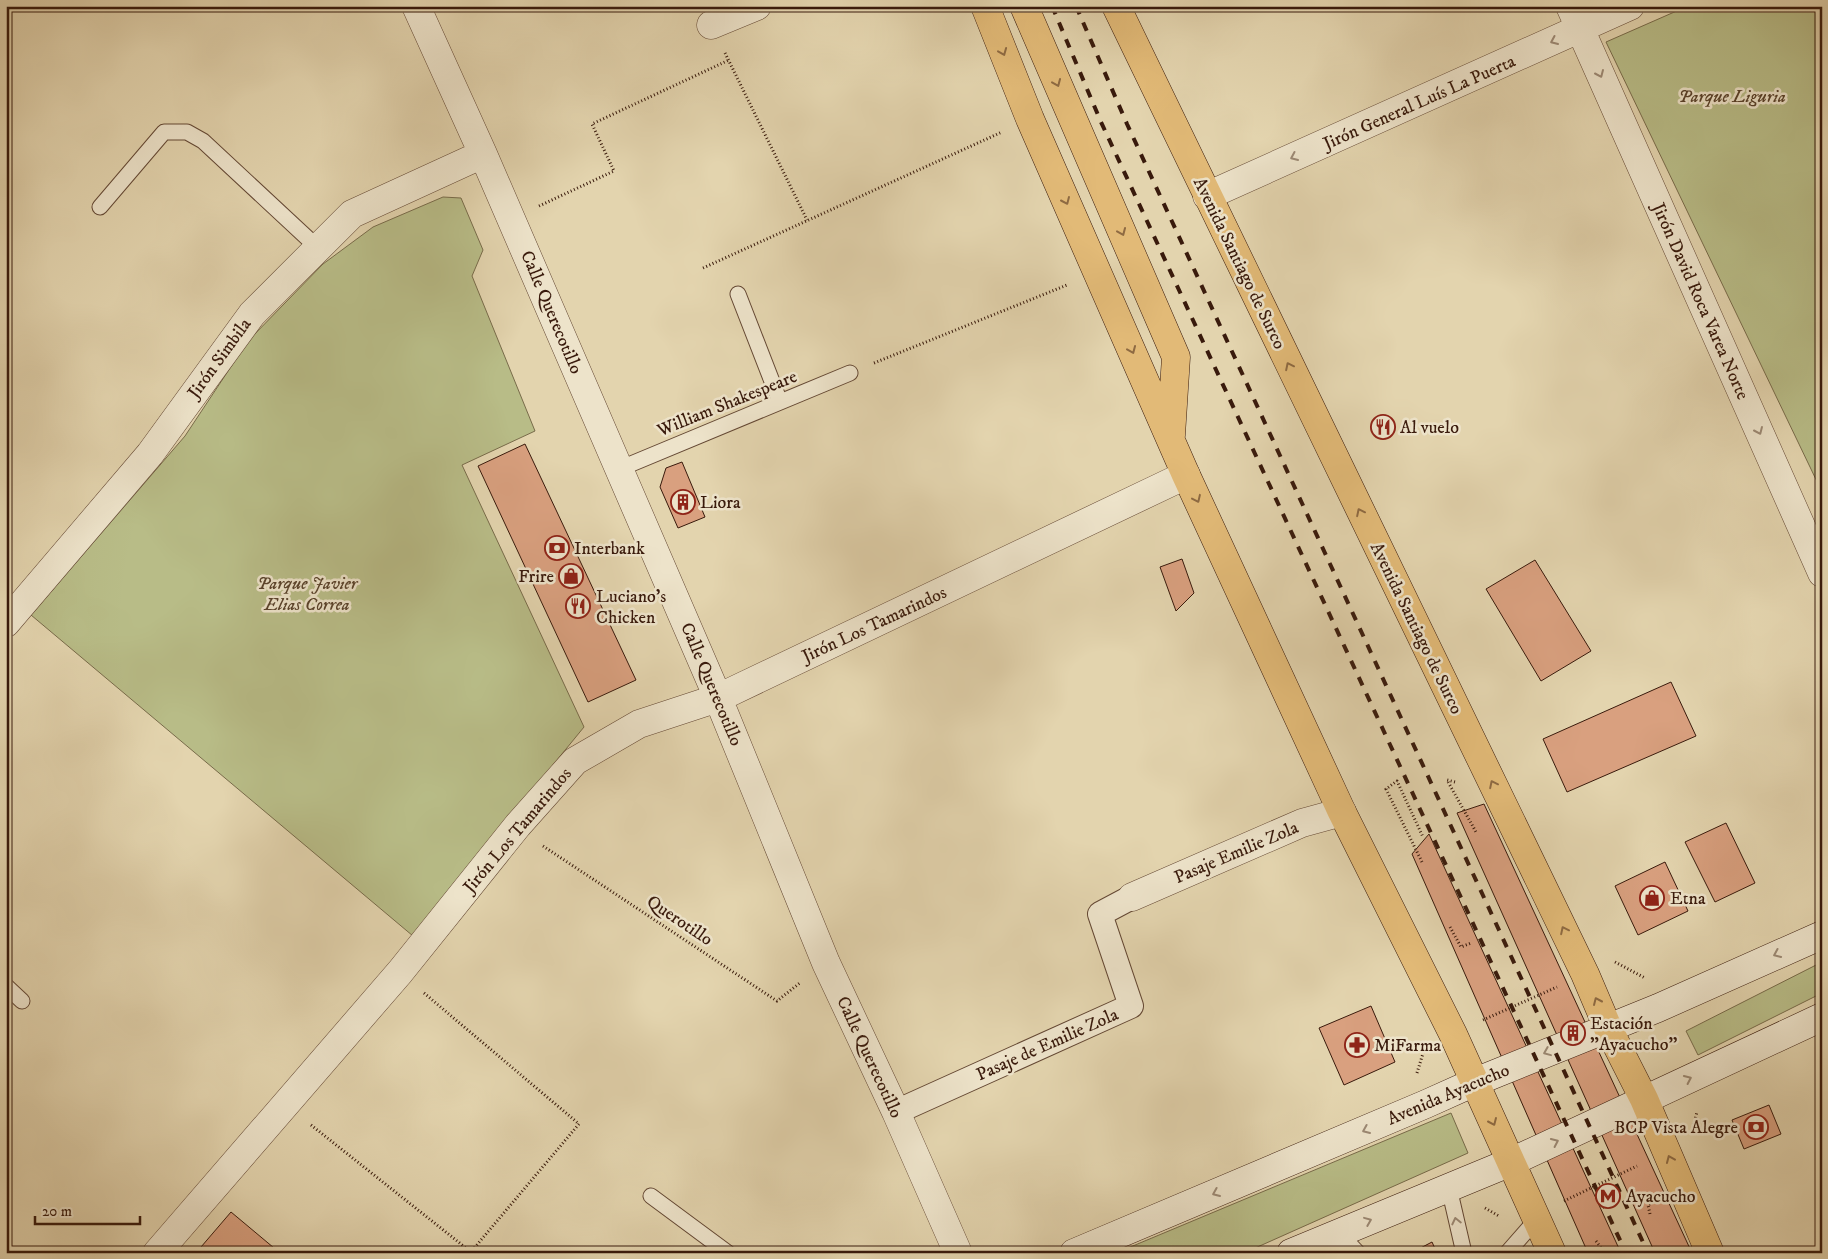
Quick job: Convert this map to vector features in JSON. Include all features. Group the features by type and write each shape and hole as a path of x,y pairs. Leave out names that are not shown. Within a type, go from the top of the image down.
{"main road":[{"path":"985,6 1030,119 1170,440 1342,812 1453,1034 1552,1253"},
{"path":"1024,6 1176,357 1170,440"},
{"name":"Avenida Santiago de Surco","path":"1116,6 1585,974 1608,1028 1644,1099 1710,1253"}],"street":[{"name":"Calle Querecotillo","path":"416,6 512,219 718,698 826,963 896,1112 958,1253"},
{"path":"711,25 757,6"},
{"name":"Jirón General Luís La Puerta","path":"1207,196 1575,18 1630,6"},
{"name":"Jirón David Roca Varea Norte","path":"1575,18 1821,568"},
{"name":"Jirón Simbila","path":"6,624 150,454 252,314 352,214 483,154"},
{"name":"Jirón Los Tamarindos","path":"157,1253 400,972 518,824 575,761 640,724 718,698 1186,475"},
{"name":"Pasaje Emilie Zola","path":"1132,898 1302,823 1342,812"},
{"name":"Pasaje de Emilie Zola","path":"896,1112 1131,1006 1100,914 1132,898"},
{"name":"Avenida Ayacucho","path":"1074,1253 1475,1082 1658,1008 1822,934"},
{"path":"1291,1253 1511,1162 1822,1017"}],"lane":[{"path":"100,207 164,132 187,132 204,141 318,248"},
{"path":"738,294 780,402"},
{"name":"William Shakespeare","path":"619,469 850,373"},
{"path":"6,986 22,1001"},
{"path":"1455,1186 1464,1253"},
{"path":"651,1196 728,1253"},
{"path":"1507,1253 1535,1218"},
{"path":"1339,1234 1358,1253"}],"path":[{"path":"711,25 808,220"},
{"path":"512,219 614,171 592,124 729,60"},
{"path":"703,268 1030,119"},
{"path":"850,373 1098,272"},
{"path":"1422,862 1386,789 1397,781 1423,837"},
{"name":"Querotillo","path":"518,824 542,845 777,1001 826,963"},
{"path":"1450,927 1461,947 1470,943"},
{"path":"1426,1104 1415,1078 1425,1048 1614,962 1647,978 1658,1008"},
{"path":"285,1105 470,1252 579,1124 400,972"},
{"path":"1455,1186 1466,1196 1511,1223 1535,1218 1667,1152"},
{"path":"1650,1214 1648,1205 1653,1202"},
{"path":"1596,1241 1605,1253"}],"green space":[{"name":"Parque Liguria","path":"1688,6 1822,6 1822,492 1606,42"},
{"name":"Parque Javier Elias Correa","path":"443,197 461,198 483,250 472,276 535,431 462,465 584,727 413,936 31,615 185,436 248,341 323,264 373,227"},
{"path":"1822,962 1822,993 1698,1055 1686,1031"},
{"path":"1451,1113 1468,1153 1244,1253 1116,1253"}],"building":[{"path":"525,444 636,680 588,702 478,466"},
{"name":"Liora","path":"682,462 705,517 678,528 660,487 666,468"},
{"path":"1182,559 1194,593 1176,611 1160,567"},
{"path":"1535,560 1591,651 1541,681 1486,589"},
{"path":"1671,682 1696,736 1567,792 1543,739"},
{"name":"Estación \"Ayacucho\"","path":"1484,804 1692,1253 1655,1253 1457,813"},
{"path":"1726,823 1755,883 1715,902 1685,842"},
{"path":"1429,834 1621,1253 1588,1253 1412,854"},
{"name":"Etna","path":"1665,862 1688,911 1638,935 1615,886"},
{"name":"MiFarma","path":"1371,1006 1395,1062 1344,1085 1319,1028"},
{"name":"BCP Vista Alegre","path":"1769,1105 1781,1134 1744,1149 1732,1120"},
{"path":"231,1212 280,1253 203,1253 201,1247"},
{"path":"1432,1242 1437,1253 1411,1253"}],"railway":[{"path":"1052,6 1101,122 1626,1253"},
{"path":"1076,6 1127,124 1648,1253"}],"place":[{"name":"Al vuelo","path":"1383,427"},
{"name":"Liora","path":"683,502"},
{"name":"Interbank","path":"557,548"},
{"name":"Frire","path":"571,576"},
{"name":"Luciano's Chicken","path":"578,606"},
{"name":"Etna","path":"1652,898"},
{"name":"Estación \"Ayacucho\"","path":"1573,1033"},
{"name":"MiFarma","path":"1357,1045"},
{"name":"BCP Vista Alegre","path":"1756,1127"},
{"name":"Ayacucho","path":"1608,1196"}]}
